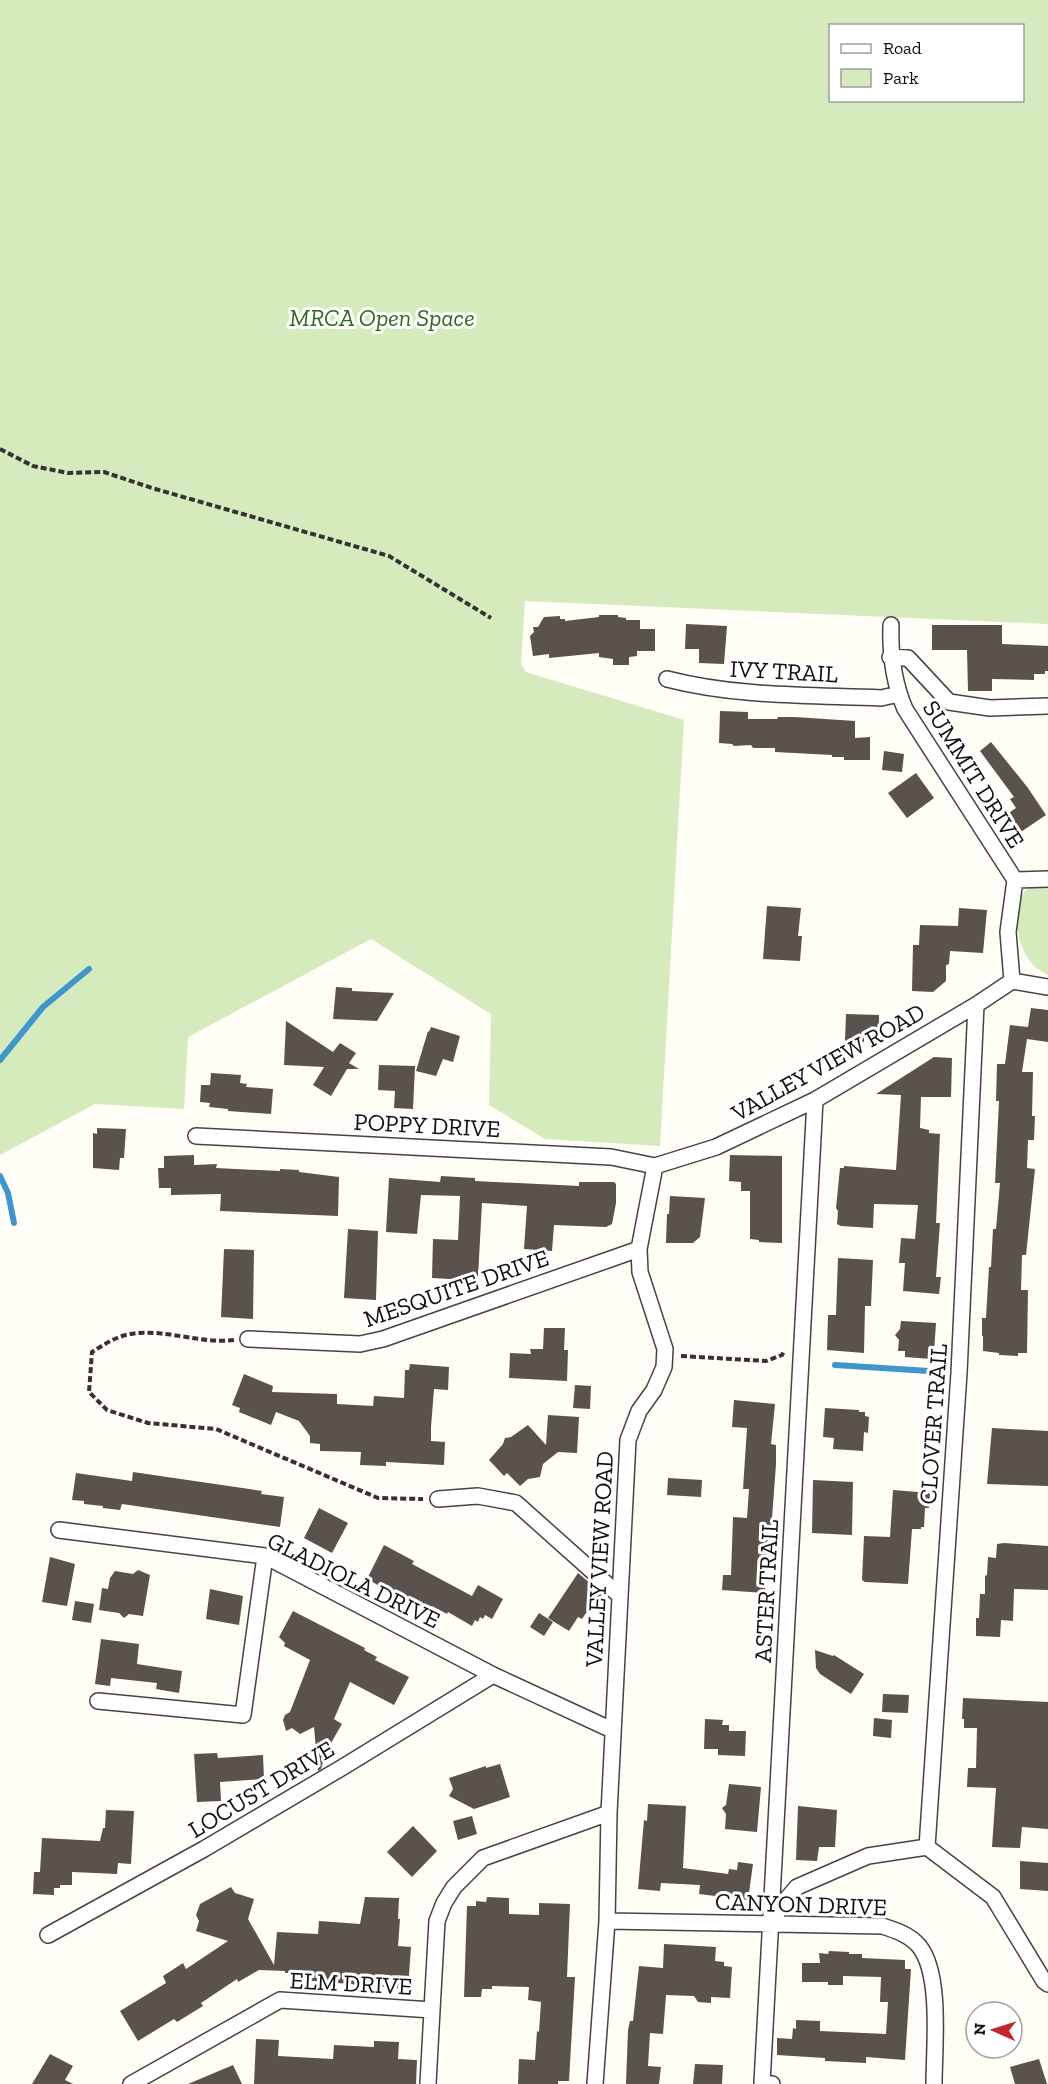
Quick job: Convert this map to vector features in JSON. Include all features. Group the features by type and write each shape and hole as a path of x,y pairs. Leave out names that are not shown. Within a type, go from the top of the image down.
{"street":[{"name":"SUMMIT DRIVE","path":"891,625 890,657 898,694 905,709 1015,880 1008,932 1012,981"},
{"path":"890,657 908,658 949,702 990,708 1048,706"},
{"name":"IVY TRAIL","path":"667,679 699,687 740,692 881,698 898,694"},
{"path":"1015,880 1048,879"},
{"path":"1012,981 1048,987"},
{"name":"VALLEY VIEW ROAD","path":"655,1166 716,1147 815,1100 976,1005 1012,981"},
{"name":"CLOVER TRAIL","path":"927,1847 959,1373 976,1005"},
{"name":"ASTER TRAIL","path":"762,2084 815,1100"},
{"name":"POPPY DRIVE","path":"196,1136 611,1156 655,1166"},
{"path":"655,1166 639,1249 640,1272 665,1355"},
{"name":"MESQUITE DRIVE","path":"248,1339 360,1344 382,1339 639,1249"},
{"name":"VALLEY VIEW ROAD","path":"595,2084 607,1921 612,1730 628,1440 639,1411 661,1377 665,1355"},
{"path":"438,1499 478,1497 516,1503 619,1595"},
{"name":"GLADIOLA DRIVE","path":"58,1530 264,1556 493,1675 612,1730"},
{"path":"98,1701 243,1715 264,1556"},
{"name":"LOCUST DRIVE","path":"48,1935 204,1850 493,1675"},
{"name":"ELM DRIVE","path":"131,2084 280,2000 432,2010 437,1921 454,1887 483,1857 609,1813"},
{"path":"770,1924 785,1900 797,1887 868,1856 927,1847 993,1897 1048,1984"},
{"name":"CANYON DRIVE","path":"607,1921 882,1926 900,1932 919,1945 929,1964 934,1993 934,2084"},
{"path":"428,2084 432,2010"},
{"path":"762,2084 772,2084"}],"path":[{"path":"0,449 33,466 68,473 104,472 389,556 491,618"},
{"path":"248,1339 222,1342 151,1332 119,1337 92,1352 89,1392 107,1410 148,1424 216,1429 378,1498 438,1499"},
{"path":"665,1355 766,1361 782,1355 786,1350 802,1350"}],"green space":[{"name":"MRCA Open Space","path":"0,0 1048,0 1048,624 525,601 521,664 526,672 684,720 660,1146 545,1139 489,1105 491,1014 371,939 188,1037 184,1109 95,1104 0,1155"},
{"path":"1033,885 1048,886 1048,975 1035,967 1027,957 1018,931 1019,903 1023,894"}],"building":[{"path":"599,615 618,615 626,620 640,620 640,629 655,629 655,651 637,651 637,656 629,657 629,665 613,665 613,659 599,657 599,653 549,658 549,654 533,656 530,636 534,632 533,627 538,627 544,617 560,616 560,619 565,619 565,621 599,617"},
{"path":"686,624 727,626 724,664 699,663 699,649 685,649"},
{"path":"932,625 1002,625 1002,644 1048,646 1048,671 1045,671 1045,674 1034,674 1034,680 992,679 992,691 968,691 967,650 932,650"},
{"path":"720,711 748,712 748,719 795,717 855,721 855,738 870,737 870,760 844,760 844,757 832,757 832,755 775,752 775,748 753,748 751,745 734,746 719,743"},
{"path":"991,742 1028,788 1046,815 1015,836 1003,817 1016,808 1010,799 1014,797 980,751"},
{"path":"884,751 904,754 902,772 882,770"},
{"path":"916,773 934,798 907,818 888,793"},
{"path":"767,906 801,908 798,936 802,936 800,961 763,959"},
{"path":"959,908 987,910 983,953 950,951 949,964 946,965 946,981 933,992 912,991 913,945 919,945 920,925 958,926"},
{"path":"336,987 352,988 352,991 394,993 377,1021 333,1019"},
{"path":"1031,1008 1048,1010 1048,1042 1027,1039 1022,1072 1033,1072 1032,1116 1035,1116 1034,1140 1028,1140 1027,1168 1035,1169 1026,1255 1022,1255 1021,1290 1028,1290 1027,1353 1018,1353 1018,1356 999,1355 999,1353 983,1351 982,1336 982,1318 986,1318 989,1267 991,1267 993,1229 996,1229 1000,1183 995,1183 999,1101 996,1101 997,1064 1005,1064 1010,1025 1028,1027"},
{"path":"846,1014 879,1015 879,1032 864,1031 864,1042 845,1041"},
{"path":"286,1021 333,1052 340,1043 356,1053 349,1063 359,1069 347,1069 331,1096 313,1085 324,1067 284,1065"},
{"path":"431,1027 460,1036 453,1062 443,1059 436,1076 416,1071"},
{"path":"934,1057 952,1058 951,1097 921,1097 920,1128 929,1130 929,1133 940,1134 936,1223 940,1223 936,1277 941,1277 939,1294 903,1291 905,1263 899,1263 901,1238 915,1239 918,1205 874,1204 873,1228 837,1224 838,1211 836,1208 840,1168 844,1166 896,1170 901,1095 876,1094"},
{"path":"379,1065 415,1066 413,1109 394,1108 395,1091 378,1090"},
{"path":"211,1073 241,1075 240,1083 247,1084 246,1087 273,1089 271,1114 228,1111 228,1109 209,1107 210,1103 200,1102 201,1085 210,1085"},
{"path":"97,1128 126,1129 124,1158 120,1158 119,1170 93,1168 93,1133 97,1134"},
{"path":"194,1155 194,1165 217,1164 216,1168 299,1170 299,1172 339,1177 338,1216 220,1211 221,1194 171,1195 171,1188 159,1188 158,1168 164,1168 164,1156"},
{"path":"730,1155 782,1156 782,1243 759,1242 759,1240 750,1239 750,1191 741,1191 741,1182 729,1181"},
{"path":"441,1176 475,1178 475,1181 579,1186 579,1182 614,1182 616,1184 616,1203 612,1224 606,1227 554,1225 552,1251 524,1249 527,1206 482,1203 478,1277 468,1276 468,1280 432,1278 433,1239 458,1240 460,1196 421,1195 417,1234 386,1232 389,1178 440,1182"},
{"path":"670,1196 705,1198 700,1237 693,1243 666,1243"},
{"path":"348,1229 378,1231 376,1300 344,1298"},
{"path":"224,1249 254,1250 253,1319 221,1317"},
{"path":"838,1258 873,1260 871,1306 865,1306 864,1353 827,1350 828,1315 836,1315"},
{"path":"901,1321 936,1323 934,1352 931,1352 931,1359 905,1357 905,1351 898,1351 899,1340 895,1335 900,1329"},
{"path":"544,1328 565,1328 564,1350 568,1350 567,1381 509,1378 510,1353 531,1354 530,1349 543,1349"},
{"path":"410,1364 449,1367 448,1390 434,1389 431,1427 431,1441 445,1442 444,1465 386,1462 386,1466 360,1465 361,1452 320,1451 320,1444 310,1443 310,1436 299,1421 276,1412 271,1425 239,1412 240,1408 232,1405 244,1374 273,1386 272,1392 337,1394 337,1404 373,1406 374,1396 404,1398 405,1370 409,1370"},
{"path":"575,1385 591,1386 590,1409 573,1408"},
{"path":"734,1400 775,1404 771,1444 776,1445 776,1464 771,1532 768,1532 765,1593 722,1590 723,1575 731,1575 733,1517 747,1518 749,1489 743,1489 747,1428 732,1427"},
{"path":"825,1408 865,1412 865,1416 869,1417 868,1433 864,1432 863,1451 833,1449 834,1438 823,1437"},
{"path":"548,1415 579,1417 577,1453 558,1452 543,1464 540,1477 528,1479 520,1486 507,1473 504,1476 489,1460 503,1444 505,1438 511,1437 528,1425 546,1445"},
{"path":"992,1428 1048,1431 1048,1486 987,1484"},
{"path":"133,1472 262,1491 261,1494 284,1497 280,1527 122,1504 120,1510 103,1508 103,1506 84,1504 84,1501 72,1500 76,1473 132,1481"},
{"path":"668,1478 702,1480 701,1497 667,1495"},
{"path":"813,1480 853,1482 852,1535 812,1533"},
{"path":"893,1490 930,1493 929,1508 925,1508 924,1527 912,1529 908,1584 865,1582 862,1580 864,1536 890,1537"},
{"path":"319,1508 348,1523 332,1553 304,1538"},
{"path":"997,1544 1048,1546 1048,1590 1014,1589 1013,1621 1001,1620 1000,1637 976,1636 976,1618 979,1618 980,1594 985,1594 988,1557 996,1558"},
{"path":"384,1545 414,1561 412,1564 472,1596 478,1585 503,1599 492,1619 485,1615 483,1619 480,1617 478,1622 475,1620 472,1626 448,1612 447,1614 432,1606 431,1608 398,1592 396,1595 367,1579"},
{"path":"50,1557 75,1564 67,1606 42,1602"},
{"path":"138,1570 150,1575 143,1616 129,1614 124,1618 119,1613 99,1610 102,1588 108,1589 110,1578 115,1571 133,1574"},
{"path":"578,1573 603,1594 596,1607 592,1604 582,1619 578,1617 569,1631 548,1618"},
{"path":"210,1589 243,1596 239,1625 206,1619"},
{"path":"75,1601 94,1604 91,1623 72,1620"},
{"path":"293,1611 365,1648 364,1650 377,1657 375,1660 409,1677 394,1705 350,1682 334,1719 342,1724 331,1743 328,1744 321,1769 318,1771 314,1727 300,1734 292,1728 286,1731 283,1720 290,1712 310,1660 284,1646 285,1643 279,1637"},
{"path":"539,1613 553,1622 544,1636 530,1627"},
{"path":"101,1639 139,1644 137,1664 182,1671 179,1693 156,1689 157,1683 111,1678 110,1686 95,1684"},
{"path":"815,1650 834,1655 864,1674 851,1694 820,1674 816,1668"},
{"path":"883,1694 909,1695 908,1713 882,1712"},
{"path":"963,1698 1048,1702 1048,1829 1022,1827 1020,1848 992,1847 996,1788 967,1787 968,1768 976,1768 977,1728 964,1728"},
{"path":"874,1718 892,1720 891,1738 873,1736"},
{"path":"705,1719 723,1720 722,1725 729,1725 729,1731 746,1731 745,1756 718,1755 718,1749 704,1749"},
{"path":"217,1753 218,1758 263,1755 264,1779 220,1782 221,1801 197,1802 194,1754"},
{"path":"500,1764 510,1797 474,1809 449,1796 453,1789 449,1778"},
{"path":"729,1784 761,1787 757,1832 725,1829 726,1814 722,1808 726,1805"},
{"path":"648,1804 686,1806 683,1868 728,1874 729,1869 737,1870 738,1862 753,1864 748,1900 699,1894 700,1885 661,1883 660,1891 638,1889 644,1820 647,1821"},
{"path":"798,1806 837,1810 835,1847 819,1847 817,1861 796,1860"},
{"path":"106,1810 134,1811 131,1864 118,1863 117,1874 72,1872 72,1885 60,1885 60,1888 54,1888 54,1895 33,1894 34,1872 40,1872 42,1838 100,1841 103,1828 105,1828"},
{"path":"472,1816 477,1834 458,1840 453,1821"},
{"path":"413,1826 437,1851 412,1877 387,1852"},
{"path":"1020,1861 1048,1863 1048,1891 1020,1889"},
{"path":"231,1887 235,1893 254,1899 248,1919 274,1965 277,1932 318,1934 319,1921 360,1924 365,1897 399,1898 398,1946 411,1947 408,1989 290,1979 290,1973 285,1973 285,1971 259,1970 238,1982 237,1979 201,2003 203,2006 177,2022 174,2019 138,2041 120,2011 166,1983 163,1976 183,1963 186,1969 228,1941 196,1931 199,1921 196,1915 200,1904"},
{"path":"487,1897 509,1898 509,1914 539,1915 539,1903 570,1904 567,1977 575,1977 569,2081 558,2081 558,2084 518,2084 519,2059 535,2060 537,2031 539,2032 541,2002 528,2000 529,1987 492,1986 492,1989 482,1989 481,1997 464,1997 467,1906 476,1906 476,1901 486,1902"},
{"path":"664,1944 716,1947 715,1961 724,1962 724,1966 732,1967 730,1998 711,1997 711,2003 698,2002 694,1996 666,1995 663,2034 650,2033 648,2066 661,2067 659,2084 626,2084 628,2030 630,2021 633,2021 639,1966 663,1968"},
{"path":"829,1951 862,1954 862,1958 905,1960 905,1969 911,1969 905,2060 866,2057 866,2063 777,2055 777,2038 792,2039 793,2028 796,2029 796,2020 820,2021 820,2031 886,2034 888,2002 880,2002 881,1977 843,1976 843,1985 828,1985 828,1982 802,1982 802,1963 820,1963 819,1953 828,1954"},
{"path":"256,2039 279,2040 278,2056 333,2059 334,2045 374,2047 374,2041 399,2042 398,2059 417,2060 416,2084 254,2084"},
{"path":"50,2054 73,2066 65,2080 73,2084 32,2084"},
{"path":"1039,2059 1047,2084 1015,2084 1010,2067"},
{"path":"695,2064 723,2065 722,2084 693,2084"},
{"path":"233,2065 242,2084 188,2084"}],"waterway":[{"path":"0,1060 43,1007 89,969"},
{"path":"0,1176 8,1193 14,1223"},
{"path":"835,1365 944,1372"}]}
